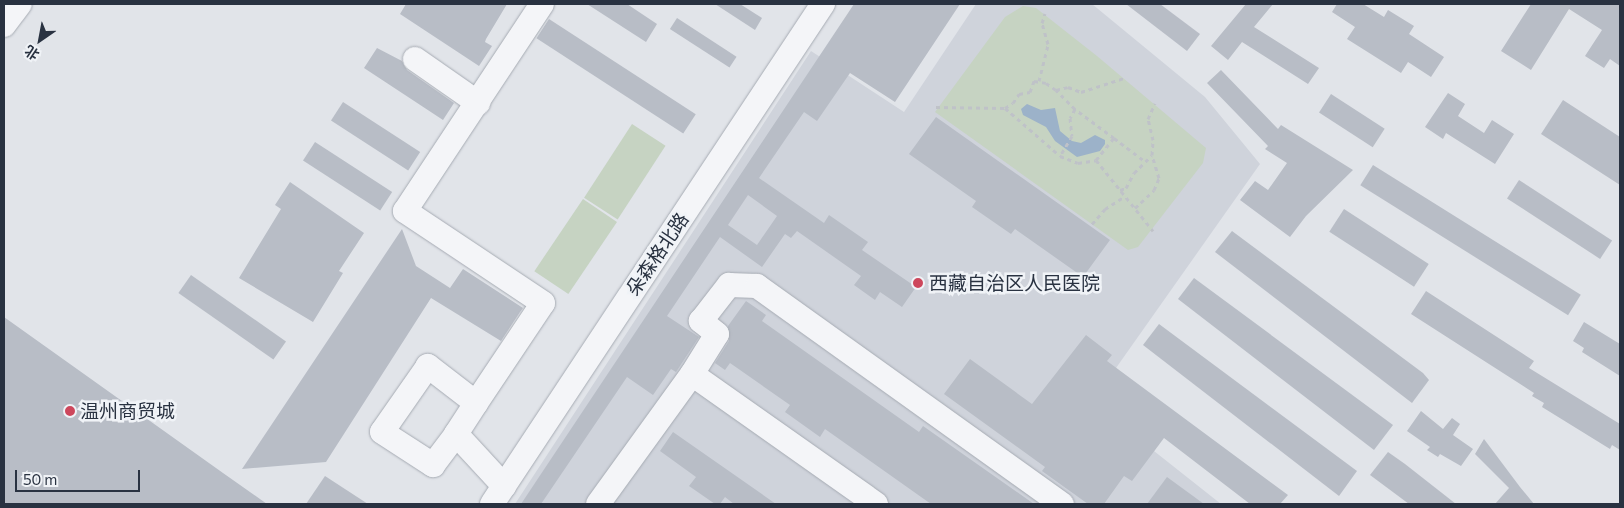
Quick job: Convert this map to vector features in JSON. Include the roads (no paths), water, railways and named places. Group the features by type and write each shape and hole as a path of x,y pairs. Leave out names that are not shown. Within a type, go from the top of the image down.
{"street":[{"path":"4,24 20,4"},
{"path":"476,403 428,366 382,432 433,465 456,434 543,303 406,211 542,4"},
{"name":"朵森格北路","path":"498,495 823,4"},
{"path":"415,59 478,103"},
{"path":"598,504 692,374 717,334 701,320 729,285 757,286 1062,504"},
{"path":"692,374 876,504"},
{"path":"456,434 498,495"}],"water":[{"path":"1027,104 1041,110 1055,108 1060,131 1072,141 1081,143 1095,135 1105,140 1105,144 1100,151 1077,157 1055,141 1046,127 1023,115 1021,109"}],"place":[{"name":"西藏自治区人民医院","path":"918,283"},
{"name":"温州商贸城","path":"70,411"}]}
